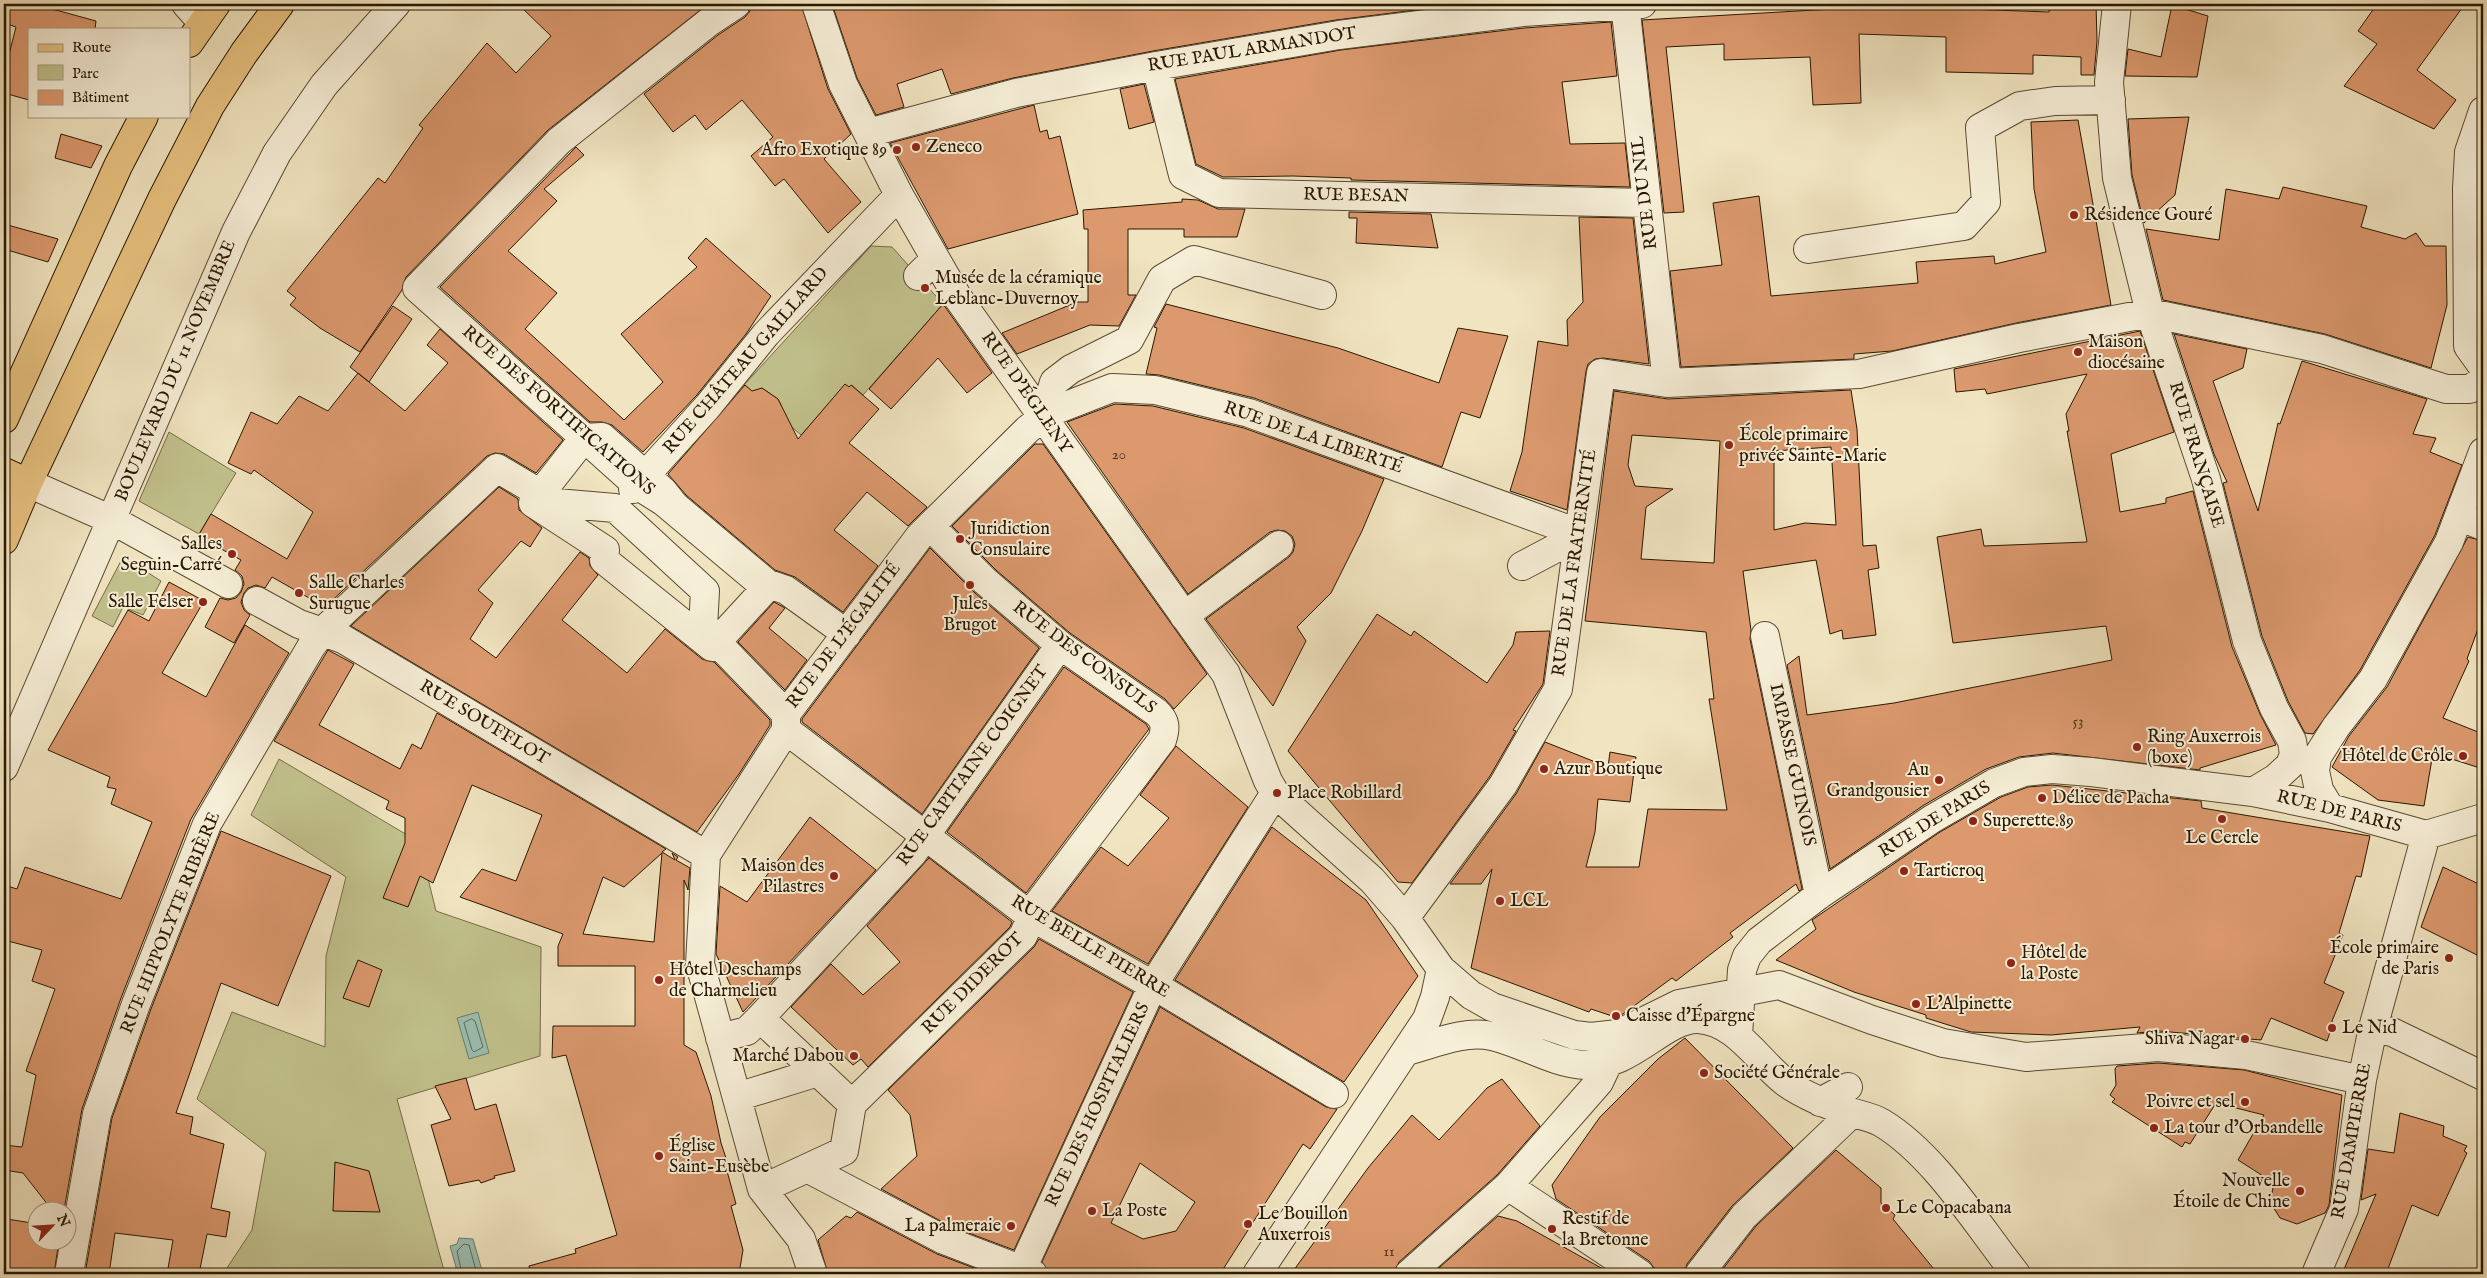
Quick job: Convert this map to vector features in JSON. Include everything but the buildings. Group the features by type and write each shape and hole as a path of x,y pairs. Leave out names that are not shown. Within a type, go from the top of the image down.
{"main road":[{"path":"4,540 16,478 210,106 244,53 280,4"},
{"path":"4,419 118,166 143,118"}],"street":[{"name":"BOULEVARD DU 11 NOVEMBRE","path":"4,767 236,232 278,153 324,85 396,4"},
{"name":"RUE DES FORTIFICATIONS","path":"736,4 709,22 559,141 417,288 584,438 641,480 664,502 757,580 786,590 847,634"},
{"name":"RUE D'ÉGLENY","path":"816,4 843,84 898,195 926,267 958,298 1230,682 1262,769 1275,793"},
{"name":"RUE DU NIL","path":"1624,4 1667,383"},
{"name":"RUE PAUL ARMANDOT","path":"868,133 1016,93 1156,66 1339,35 1523,12 1642,4"},
{"name":"RUE FRANÇAISE","path":"2117,4 2109,82 2117,178 2150,313 2206,479 2246,641 2274,708 2292,741 2294,754 2290,765 2276,778 2253,792"},
{"name":"RUE BESAN","path":"1156,66 1183,176 1219,193 1646,203"},
{"path":"1808,249 1964,226 1986,202 1980,128 2020,106 2055,101 2111,100"},
{"path":"2483,112 2469,152 2468,188 2468,346 2483,367"},
{"name":"RUE CHÂTEAU GAILLARD","path":"615,508 708,406 766,334 898,195"},
{"path":"1044,417 1054,382 1071,369 1129,340 1162,279 1194,260 1322,296"},
{"path":"1667,383 1859,374 2019,338 2150,313 2322,349 2446,388 2470,389 2483,380"},
{"name":"RUE DE LA FRATERNITÉ","path":"1405,918 1568,693 1578,539 1600,373 1667,383"},
{"name":"RUE DE LA LIBERTÉ","path":"1044,417 1053,411 1112,388 1155,390 1249,413 1578,539"},
{"name":"RUE DE L'ÉGALITÉ","path":"762,1189 700,964 706,855 786,722 847,634 919,537 1028,429 1044,417"},
{"path":"548,498 584,438"},
{"path":"2330,808 2319,790 2315,771 2317,757 2336,727 2373,679 2449,542 2483,452"},
{"name":"RUE HIPPOLYTE RIBIÈRE","path":"69,1274 97,1114 139,995 207,824 311,647 322,632 497,468 548,498"},
{"path":"16,478 112,520 228,584"},
{"path":"548,498 615,508 705,592 712,647 604,560 606,550 533,503 548,498"},
{"path":"2459,516 2483,526"},
{"name":"RUE DES CONSULS","path":"930,526 985,581 1060,644 1156,712 1165,723 1165,731"},
{"path":"1522,566 1578,539"},
{"path":"1184,616 1279,546"},
{"path":"710,635 769,585"},
{"name":"RUE SOUFFLOT","path":"257,601 299,624 343,640 706,855"},
{"name":"RUE BELLE PIERRE","path":"710,635 786,722 925,836 1032,917 1153,985 1334,1094"},
{"name":"IMPASSE GUINOIS","path":"1765,636 1819,895"},
{"name":"RUE CAPITAINE COIGNET","path":"720,1038 747,1031 913,853 1060,644"},
{"name":"RUE DIDEROT","path":"852,1104 1023,936 1037,905 1162,740 1165,731"},
{"name":"RUE DE PARIS","path":"1744,1041 1741,992 1742,970 1748,956 1759,941 1819,895 1968,797 1994,783 2024,772 2052,769 2091,772 2253,792 2330,808 2426,835 2483,818"},
{"path":"1275,793 1372,880 1405,918 1441,969 1471,995 1492,1007 1574,1035 1608,1036 1625,1031 1678,1004 1780,985 1872,1020 1943,1042 2026,1056 2158,1047 2246,1055 2362,1080"},
{"name":"RUE DES HOSPITALIERS","path":"1028,1272 1153,985 1275,793"},
{"name":"RUE DAMPIERRE","path":"2316,1274 2331,1243 2344,1209 2362,1080 2373,1028 2426,835"},
{"path":"1258,1274 1407,1051 1432,1009 1441,969"},
{"path":"1744,1041 1762,1006 1788,988"},
{"path":"760,1018 852,1104 844,1151 762,1189 801,1239 813,1274"},
{"path":"1407,1051 1473,1034 1492,1036 1563,1062 1586,1066 1608,1063 1640,1048 1683,1022 1698,1019 1715,1024 1744,1041 1785,1082 1820,1102 1850,1100 1900,1135 1926,1160 2016,1274"},
{"path":"2373,1028 2392,1032 2483,1076"},
{"path":"1410,1274 1508,1186 1599,1082 1608,1063"},
{"path":"737,1097 818,1072"},
{"path":"1699,1274 1744,1216 1850,1100"},
{"path":"807,1168 944,1240 1028,1272"},
{"path":"1508,1186 1630,1272"}],"green space":[{"path":"871,246 892,247 943,304 863,395 852,385 849,387 845,385 801,435 777,414 781,405 778,399 762,388 754,394 744,385"},
{"path":"169,432 236,473 199,534 139,501"},
{"path":"123,557 161,581 143,615 123,607 113,627 92,616"},
{"path":"279,759 419,842 436,911 541,947 540,1056 397,1099 445,1274 223,1274 252,1230 266,1152 197,1099 232,1012 325,1047 326,956 346,877 251,815"}],"water":[{"path":"478,1012 489,1053 469,1059 457,1018"},
{"path":"459,1238 473,1239 483,1274 458,1274 450,1246 457,1244"}],"place":[{"name":"Zeneco","path":"916,147"},
{"name":"Afro Exotique 89","path":"897,150"},
{"name":"Résidence Gouré","path":"2074,215"},
{"name":"Musée de la céramique Leblanc-Duvernoy","path":"925,288"},
{"name":"Maison diocésaine","path":"2078,352"},
{"name":"École primaire privée Sainte-Marie","path":"1729,445"},
{"name":"Juridiction Consulaire","path":"960,539"},
{"name":"Salles Seguin-Carré","path":"232,554"},
{"name":"Jules Brugot","path":"970,585"},
{"name":"Salle Charles Surugue","path":"299,593"},
{"name":"Salle Felser","path":"203,602"},
{"name":"Ring Auxerrois (boxe)","path":"2137,747"},
{"name":"Hôtel de Crôle","path":"2463,756"},
{"name":"Azur Boutique","path":"1544,769"},
{"name":"Au Grandgousier","path":"1939,780"},
{"name":"Place Robillard","path":"1277,793"},
{"name":"Délice de Pacha","path":"2042,798"},
{"name":"Le Cercle","path":"2222,819"},
{"name":"Superette.89","path":"1973,821"},
{"name":"Tarticroq","path":"1904,871"},
{"name":"Maison des Pilastres","path":"834,876"},
{"name":"LCL","path":"1500,901"},
{"name":"École primaire de Paris","path":"2449,958"},
{"name":"Hôtel de la Poste","path":"2011,963"},
{"name":"Hôtel Deschamps de Charmelieu","path":"659,980"},
{"name":"L'Alpinette","path":"1916,1004"},
{"name":"Caisse d'Épargne","path":"1616,1016"},
{"name":"Le Nid","path":"2332,1028"},
{"name":"Shiva Nagar","path":"2245,1039"},
{"name":"Marché Dabou","path":"854,1056"},
{"name":"Société Générale","path":"1704,1073"},
{"name":"Poivre et sel","path":"2245,1102"},
{"name":"La tour d’Orbandelle","path":"2154,1128"},
{"name":"Église Saint-Eusèbe","path":"659,1156"},
{"name":"Nouvelle Étoile de Chine","path":"2300,1191"},
{"name":"Le Copacabana","path":"1886,1208"},
{"name":"La Poste","path":"1092,1211"},
{"name":"Le Bouillon Auxerrois","path":"1248,1224"},
{"name":"La palmeraie","path":"1011,1226"},
{"name":"Restif de la Bretonne","path":"1552,1229"}]}
